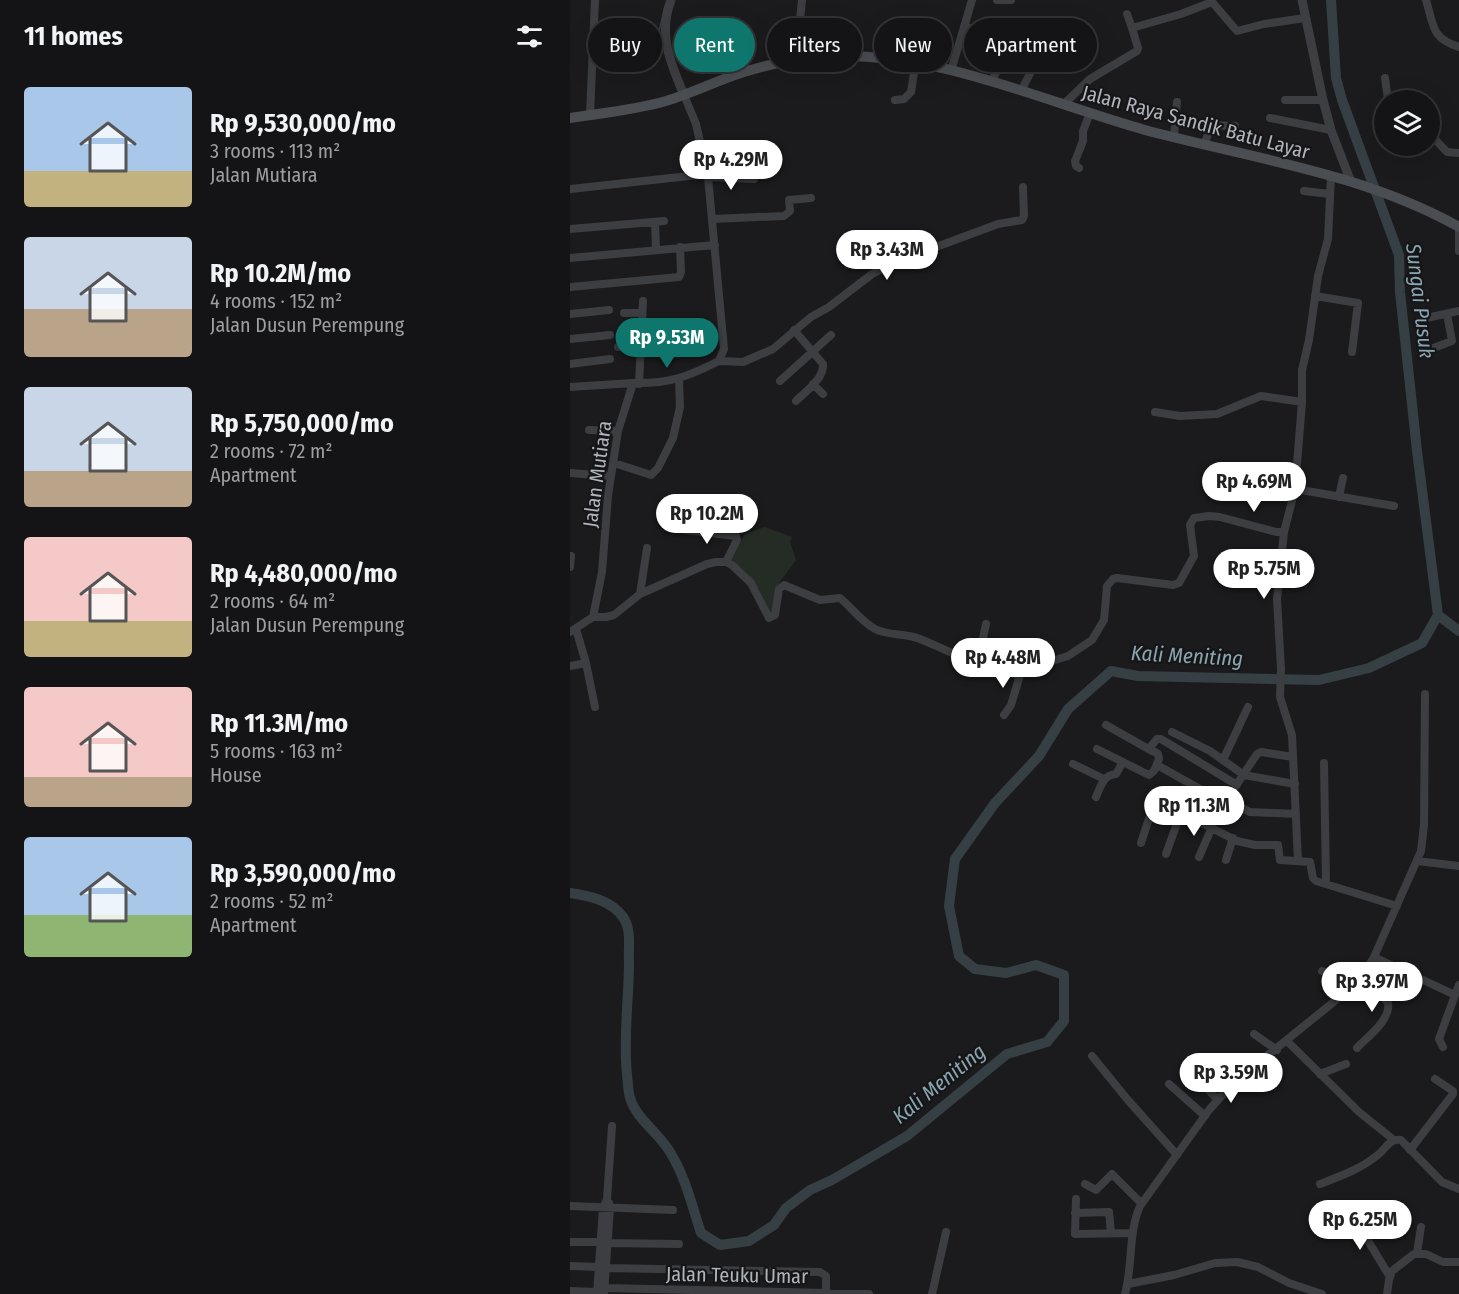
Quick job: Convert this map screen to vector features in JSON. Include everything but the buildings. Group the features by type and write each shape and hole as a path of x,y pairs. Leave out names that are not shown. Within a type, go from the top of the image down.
{"main road":[{"name":"Jalan Raya Sandik Batu Layar","path":"570,117 641,107 684,95 744,72 767,67"},
{"name":"Jalan Raya Sandik Batu Layar","path":"952,71 993,81 1063,105 1174,137 1357,184 1431,212 1459,228"}],"street":[{"path":"594,18 595,0"},
{"path":"671,0 665,18 665,36 670,62 696,124 708,176 725,345 719,361"},
{"path":"800,18 802,0"},
{"path":"967,18 972,0"},
{"path":"997,0 1011,0"},
{"path":"1302,0 1331,130 1357,184"},
{"path":"1426,0 1438,37 1446,43 1459,47"},
{"path":"1132,28 1173,16 1211,1 1237,31 1264,24 1305,18"},
{"path":"1063,105 1090,79 1137,51 1127,14"},
{"path":"952,68 964,28"},
{"path":"590,114 592,72"},
{"path":"895,100 909,95 914,72"},
{"path":"993,81 997,72"},
{"path":"1021,90 1030,72"},
{"path":"1385,78 1387,90"},
{"path":"1285,100 1323,100"},
{"path":"1174,137 1177,102"},
{"path":"1079,168 1075,162 1083,143 1083,131 1090,113"},
{"path":"1270,118 1331,130"},
{"path":"1204,144 1212,125 1235,126"},
{"path":"1440,145 1447,152 1459,153"},
{"path":"571,189 708,176 754,179"},
{"path":"1298,861 1292,735 1280,697 1281,669 1277,598 1284,532 1295,489 1302,402 1302,370 1328,240 1331,177"},
{"path":"570,387 664,383 679,379 719,361 738,363 763,355 872,274 926,249 998,224 1022,220 1024,216 1023,187"},
{"path":"1304,191 1330,194"},
{"path":"712,219 784,216 790,211 789,200 811,198"},
{"path":"570,229 664,221"},
{"path":"655,222 656,249"},
{"path":"1459,228 1459,252"},
{"path":"570,258 715,245"},
{"path":"570,287 679,277 681,272 680,247"},
{"path":"1315,296 1358,303 1352,352"},
{"name":"Jalan Mutiara","path":"593,617 602,572 608,496 618,431 636,383 641,346 643,301"},
{"path":"570,314 609,310"},
{"path":"1422,319 1459,311"},
{"path":"624,313 642,313"},
{"path":"1428,350 1456,338 1447,314"},
{"path":"794,330 824,368 822,376 796,401"},
{"path":"570,339 610,335"},
{"path":"780,381 831,335"},
{"path":"618,347 641,346"},
{"path":"570,364 610,359"},
{"path":"614,463 651,476 656,470 673,438 680,407 679,379"},
{"path":"813,384 823,394"},
{"path":"1155,412 1180,416 1217,414 1261,396 1302,402"},
{"path":"589,430 618,431"},
{"path":"570,473 611,476"},
{"path":"1339,497 1343,478"},
{"path":"1295,489 1394,506"},
{"path":"595,707 586,663 573,631 593,617 614,615 640,594 707,564 726,562 734,566 751,583 769,618 775,615 779,589 784,585 820,600 838,598 867,624 878,630 919,639 929,645 1005,673 1020,675 1036,666 1068,656 1092,640 1104,620 1107,586 1113,579 1173,585 1179,583 1194,556 1190,525 1194,518 1214,516 1284,532"},
{"path":"685,530 736,536 738,540 726,562"},
{"path":"640,594 647,548"},
{"path":"570,567 571,556"},
{"path":"978,662 986,624"},
{"path":"570,666 586,663"},
{"path":"1004,715 1011,705 1020,675"},
{"path":"1125,1294 1133,1233 1141,1203 1205,1116 1232,1084 1277,1050 1357,982 1374,957 1421,851 1424,825 1425,694"},
{"path":"1222,760 1248,707"},
{"path":"1097,749 1149,775 1157,765 1159,757 1152,751 1106,725"},
{"path":"1172,732 1244,775 1295,784"},
{"path":"1152,751 1151,746 1157,739 1161,739 1237,785"},
{"path":"1293,757 1261,752 1227,798 1230,803 1250,812 1296,814"},
{"path":"1096,797 1104,780 1109,774 1116,774 1123,762"},
{"path":"1324,763 1326,883"},
{"path":"1073,764 1104,780"},
{"path":"1157,765 1209,794 1209,799 1196,819"},
{"path":"1141,843 1156,802 1233,838 1255,845 1277,844 1281,861 1310,862 1314,880 1397,906"},
{"path":"1166,854 1181,812"},
{"path":"1199,857 1212,827"},
{"path":"1226,860 1233,838"},
{"path":"1417,861 1459,866"},
{"path":"1374,957 1455,994"},
{"path":"1322,970 1357,982 1386,1000 1389,1007 1384,1019 1357,1048"},
{"path":"1443,1047 1439,1039 1459,985"},
{"path":"1254,1034 1277,1050"},
{"path":"1287,1041 1359,1112 1395,1140 1401,1140 1442,1182 1459,1189"},
{"path":"1092,1056 1127,1100 1178,1155"},
{"path":"1320,1074 1346,1064"},
{"path":"1195,1076 1218,1100"},
{"path":"1410,1150 1453,1094 1453,1091 1435,1079"},
{"path":"1169,1084 1205,1116"},
{"path":"601,1292 612,1126"},
{"path":"1320,1184 1366,1165 1395,1140"},
{"path":"1084,1184 1096,1190 1112,1174 1141,1203"},
{"path":"1076,1199 1075,1234 1133,1233"},
{"path":"570,1206 673,1210"},
{"path":"1075,1213 1109,1212 1111,1233"},
{"path":"1350,1212 1390,1277"},
{"path":"1418,1253 1421,1227"},
{"path":"932,1294 946,1232"},
{"path":"570,1242 679,1244"},
{"path":"1387,1294 1390,1277 1395,1269 1412,1255 1426,1254 1443,1262 1459,1262"},
{"path":"1128,1284 1174,1275 1215,1263 1237,1262 1258,1267 1289,1283 1322,1294"},
{"path":"570,1266 820,1272 826,1276 826,1293"},
{"name":"Jalan Teuku Umar","path":"570,1291 869,1294"}],"shaded area":[{"path":"765,527 792,537 790,542 796,560 777,586 774,612 770,615 756,584 746,572 731,561 745,534"}],"waterway":[{"name":"Sungai Pusuk","path":"1331,0 1336,78 1399,255 1400,292 1417,451 1438,615"},
{"path":"662,19 665,6"},
{"name":"Kali Meniting","path":"570,893 592,897 612,906 623,917 628,927 626,1061 629,1092 633,1106 676,1162 701,1233 720,1245 749,1241 774,1225 786,1208 810,1190 832,1180 907,1136 1007,1054 1047,1042 1064,1021 1064,975 1036,965 1006,973 975,969 959,956 949,906 955,859 995,803 1039,756 1068,709 1111,671 1138,676 1319,680 1369,668 1422,643 1438,615 1459,631"}]}
